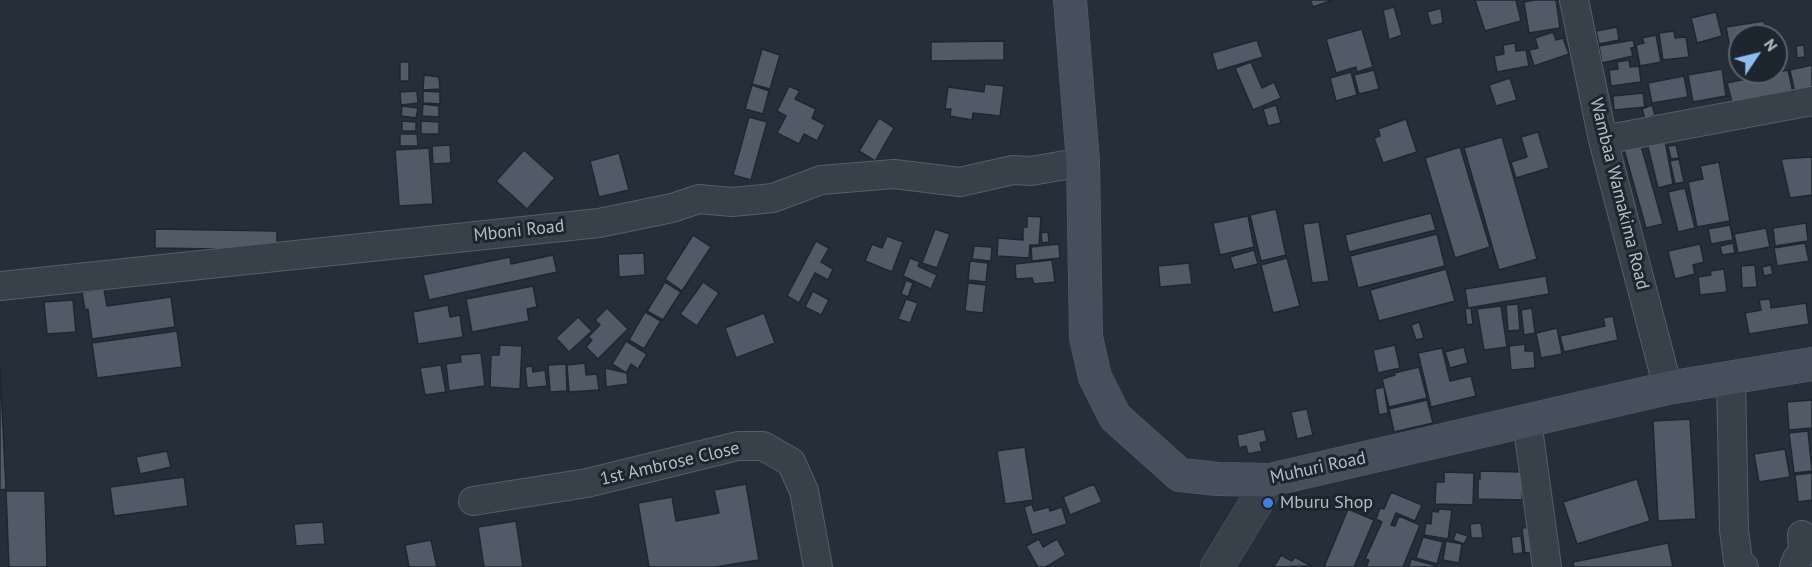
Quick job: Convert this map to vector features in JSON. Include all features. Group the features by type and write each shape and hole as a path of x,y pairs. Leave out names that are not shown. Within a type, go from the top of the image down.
{"main road":[{"name":"Muhuri Road","path":"1070,0 1083,162 1086,337 1095,377 1115,417 1180,475 1218,479 1270,480 1668,387 1812,364"}],"street":[{"name":"Wambaa Wamakima Road","path":"1574,0 1603,140 1668,387"},
{"path":"1603,140 1812,100"},
{"name":"Mboni Road","path":"0,286 599,222 672,208 699,198 732,202 773,198 821,180 894,174 960,182 1013,170 1031,171 1083,162"},
{"path":"1731,377 1734,530 1738,561 1744,567"},
{"path":"1527,421 1547,567"},
{"name":"1st Ambrose Close","path":"473,501 586,483 738,446 764,446 792,462 804,491 818,567"},
{"path":"1217,567 1270,480"},
{"path":"1794,567 1803,552 1802,535"}],"building":[{"path":"1310,0 1333,0 1313,7"},
{"path":"1475,0 1516,0 1521,21 1485,31"},
{"path":"1556,0 1560,28 1529,33 1524,2"},
{"path":"1394,7 1402,35 1389,40 1383,10"},
{"path":"1441,8 1443,23 1431,26 1427,12"},
{"path":"1716,12 1722,36 1697,43 1691,18"},
{"path":"1764,21 1765,24 1745,24"},
{"path":"1617,27 1619,40 1599,44 1596,31"},
{"path":"1362,29 1373,67 1357,72 1356,67 1336,73 1326,39"},
{"path":"1674,31 1675,38 1686,37 1689,57 1663,60 1659,33"},
{"path":"1553,32 1556,40 1563,38 1569,54 1534,66 1529,50 1538,48 1535,38"},
{"path":"1656,35 1661,62 1640,66 1636,45 1644,43 1642,38"},
{"path":"1257,40 1263,57 1217,71 1212,53"},
{"path":"1633,40 1635,47 1631,48 1633,56 1602,63 1599,46"},
{"path":"1004,41 1004,60 931,61 931,42"},
{"path":"1515,43 1516,51 1526,50 1529,66 1497,72 1494,56 1504,54 1503,45"},
{"path":"1804,45 1805,57 1797,58 1796,46"},
{"path":"762,49 780,55 770,89 752,84"},
{"path":"1629,60 1630,67 1639,66 1641,82 1611,86 1609,70 1618,69 1617,62"},
{"path":"400,62 409,62 409,81 400,81"},
{"path":"1251,62 1262,88 1274,82 1281,98 1253,110 1235,68"},
{"path":"1812,65 1812,89 1795,93 1790,70"},
{"path":"1722,69 1726,96 1693,102 1688,75"},
{"path":"1374,70 1379,89 1359,94 1354,75"},
{"path":"1788,70 1793,92 1733,106 1727,83 1788,84"},
{"path":"1351,72 1357,95 1336,101 1330,78"},
{"path":"424,75 439,77 440,89 423,90"},
{"path":"1684,76 1688,97 1652,103 1648,83"},
{"path":"1510,78 1517,100 1496,106 1489,85"},
{"path":"985,84 1004,86 1000,116 973,113 972,120 950,116 951,109 945,109 948,87 984,92"},
{"path":"752,85 769,91 763,114 745,109"},
{"path":"789,86 800,91 795,99 816,109 812,118 825,125 817,141 804,134 799,144 777,133 786,116 777,111"},
{"path":"417,91 418,103 401,105 400,92"},
{"path":"423,91 440,92 440,104 423,103"},
{"path":"1643,93 1645,107 1614,110 1613,96"},
{"path":"423,104 439,106 439,117 422,116"},
{"path":"1276,105 1281,123 1268,126 1263,109"},
{"path":"1652,105 1655,115 1645,119 1642,109"},
{"path":"402,106 418,108 416,118 401,116"},
{"path":"749,117 767,122 751,180 733,175"},
{"path":"879,118 894,128 875,161 859,151"},
{"path":"1406,119 1417,152 1383,163 1374,138 1380,136 1378,129"},
{"path":"402,121 416,122 416,131 402,131"},
{"path":"421,121 439,122 439,134 421,134"},
{"path":"1538,132 1549,168 1516,178 1511,162 1527,157 1521,137"},
{"path":"400,134 417,134 418,146 400,146"},
{"path":"1664,135 1673,184 1658,188 1646,139"},
{"path":"1502,137 1537,259 1499,270 1464,148"},
{"path":"1640,142 1663,224 1646,228 1623,146"},
{"path":"450,145 451,163 433,164 432,146"},
{"path":"1676,145 1679,158 1671,159 1668,146"},
{"path":"1460,147 1490,247 1455,258 1425,158"},
{"path":"429,148 433,204 399,206 395,150"},
{"path":"524,150 555,178 527,209 496,181"},
{"path":"619,153 629,190 599,197 590,161"},
{"path":"1812,157 1812,195 1790,198 1781,159"},
{"path":"1679,159 1684,182 1675,184 1670,161"},
{"path":"1719,162 1730,221 1697,227 1688,182 1703,179 1700,166"},
{"path":"1685,188 1695,228 1678,232 1668,192"},
{"path":"1276,209 1286,255 1261,261 1250,215"},
{"path":"1431,213 1436,230 1349,252 1345,235"},
{"path":"1027,216 1041,217 1039,245 1030,245 1029,258 997,256 998,238 1023,240 1023,227 1027,227"},
{"path":"1248,216 1254,247 1220,255 1213,223"},
{"path":"1319,222 1329,281 1312,283 1303,224"},
{"path":"1806,223 1808,241 1775,246 1773,228"},
{"path":"1730,225 1733,240 1711,244 1708,229"},
{"path":"1766,228 1770,247 1738,253 1734,234"},
{"path":"155,229 277,231 277,250 155,248"},
{"path":"935,229 950,234 937,268 922,263"},
{"path":"1048,232 1049,242 1042,243 1041,233"},
{"path":"1437,234 1445,266 1358,288 1350,256"},
{"path":"693,235 711,247 682,291 665,279"},
{"path":"887,236 903,242 892,272 865,261 872,244 882,248"},
{"path":"816,241 829,248 821,262 833,269 828,280 815,273 799,303 787,296"},
{"path":"1733,243 1735,253 1722,255 1720,246"},
{"path":"1805,243 1809,261 1777,266 1774,248"},
{"path":"1059,244 1060,258 1032,261 1031,247"},
{"path":"1700,244 1704,262 1693,265 1695,274 1675,279 1668,251"},
{"path":"974,246 992,247 991,261 972,259"},
{"path":"1254,250 1258,264 1234,270 1230,257"},
{"path":"644,253 645,275 619,277 618,254"},
{"path":"553,255 557,272 429,300 423,275 510,257 511,264"},
{"path":"910,258 920,262 918,266 937,275 931,289 903,276"},
{"path":"1287,258 1300,306 1273,313 1261,265"},
{"path":"1052,260 1055,282 1034,284 1032,278 1016,279 1015,264"},
{"path":"970,261 988,263 986,282 968,280"},
{"path":"1189,263 1192,284 1160,287 1158,266"},
{"path":"1755,265 1757,287 1742,288 1741,266"},
{"path":"1771,265 1773,274 1764,276 1762,267"},
{"path":"1446,269 1455,301 1379,321 1370,290"},
{"path":"1724,269 1727,292 1700,295 1698,277 1711,275 1710,271"},
{"path":"1546,276 1549,294 1468,308 1465,289"},
{"path":"906,280 913,283 908,297 901,294"},
{"path":"665,282 681,292 663,320 647,311"},
{"path":"703,282 719,293 697,326 680,314"},
{"path":"968,283 986,285 983,313 965,311"},
{"path":"533,286 537,307 527,309 529,321 472,332 466,299"},
{"path":"104,289 107,306 171,297 175,327 92,339 88,309 85,310 82,292"},
{"path":"813,291 829,300 821,315 805,307"},
{"path":"906,299 918,303 910,323 898,319"},
{"path":"1770,299 1771,308 1806,303 1809,324 1749,334 1745,313 1761,310 1759,300"},
{"path":"73,300 76,332 47,334 44,302"},
{"path":"1518,304 1520,330 1508,331 1506,305"},
{"path":"448,305 450,317 460,315 463,337 418,344 413,312"},
{"path":"1501,306 1507,347 1484,350 1477,309"},
{"path":"607,308 628,329 598,359 586,347 592,340 588,337 600,325 595,320"},
{"path":"1471,308 1473,324 1467,325 1465,309"},
{"path":"1532,308 1535,333 1524,335 1521,310"},
{"path":"645,312 661,321 644,349 629,340"},
{"path":"764,313 775,343 736,358 725,328"},
{"path":"1613,316 1618,340 1564,352 1560,336 1605,326 1603,318"},
{"path":"578,317 592,331 569,352 556,338"},
{"path":"1419,322 1424,338 1416,340 1411,325"},
{"path":"1557,328 1562,354 1541,358 1536,333"},
{"path":"177,331 182,367 97,378 92,343"},
{"path":"626,341 647,354 638,369 631,364 626,373 612,364"},
{"path":"1525,344 1525,351 1534,351 1535,368 1511,370 1509,346"},
{"path":"500,345 522,346 520,389 490,387 491,355 499,355"},
{"path":"1395,345 1400,368 1378,373 1373,350"},
{"path":"1464,347 1468,363 1450,368 1445,352"},
{"path":"1442,348 1450,381 1471,376 1476,396 1431,407 1418,353"},
{"path":"481,353 485,386 449,391 446,364 461,362 460,355"},
{"path":"585,363 586,375 597,374 599,390 569,392 567,365"},
{"path":"566,364 567,391 550,392 548,365"},
{"path":"441,365 446,392 425,395 420,368"},
{"path":"0,366 6,489 0,490"},
{"path":"532,366 533,372 545,370 547,386 527,388 525,367"},
{"path":"1419,367 1427,398 1389,407 1382,379 1395,375 1394,373"},
{"path":"605,368 627,373 628,384 606,387"},
{"path":"1384,387 1388,413 1379,415 1375,389"},
{"path":"1427,400 1433,423 1394,432 1389,409"},
{"path":"1812,400 1812,428 1789,430 1787,402"},
{"path":"1307,409 1313,435 1297,439 1291,412"},
{"path":"1690,419 1696,519 1658,521 1653,421"},
{"path":"1264,429 1267,441 1260,443 1262,451 1248,454 1246,446 1239,448 1237,435"},
{"path":"1808,431 1812,471 1794,473 1789,433"},
{"path":"1025,447 1033,500 1005,504 997,451"},
{"path":"1785,449 1790,477 1759,482 1754,454"},
{"path":"167,451 171,467 140,474 136,457"},
{"path":"1480,471 1523,472 1522,500 1478,499"},
{"path":"1444,472 1474,473 1473,505 1435,504 1436,482 1444,482"},
{"path":"1812,473 1812,500 1798,502 1795,475"},
{"path":"184,477 188,506 114,516 110,487"},
{"path":"1637,479 1650,521 1577,544 1563,502"},
{"path":"746,484 759,560 715,567 649,567 638,503 672,497 676,521 719,513 714,490"},
{"path":"1094,484 1102,502 1070,515 1063,497"},
{"path":"6,491 45,491 47,567 9,567"},
{"path":"1391,492 1422,505 1415,521 1396,513 1391,525 1395,526 1399,516 1420,525 1403,567 1366,567 1369,560 1365,559 1382,522 1376,519 1380,508 1384,509"},
{"path":"1032,504 1034,511 1049,507 1050,511 1062,507 1067,524 1032,535 1024,507"},
{"path":"1348,509 1374,520 1354,567 1324,567"},
{"path":"1439,509 1452,510 1448,539 1424,535 1426,523 1431,524 1432,511 1438,512"},
{"path":"516,521 523,567 484,567 478,527"},
{"path":"323,522 325,544 296,546 294,524"},
{"path":"1481,523 1483,538 1471,538 1470,524"},
{"path":"1533,527 1536,552 1525,553 1522,528"},
{"path":"1456,532 1468,536 1464,544 1453,540"},
{"path":"1521,536 1523,553 1513,554 1511,537"},
{"path":"1423,537 1443,542 1437,564 1416,558"},
{"path":"1039,539 1043,547 1057,539 1066,555 1046,567 1038,567 1026,546"},
{"path":"431,540 437,567 409,567 405,545"},
{"path":"1446,541 1462,544 1459,563 1443,560"},
{"path":"1668,543 1673,567 1574,567 1573,562"},
{"path":"1281,555 1292,561 1295,557 1311,566 1274,567"},
{"path":"1411,559 1434,565 1434,567 1409,567"}],"place":[{"name":"Mburu Shop","path":"1268,503"}]}
